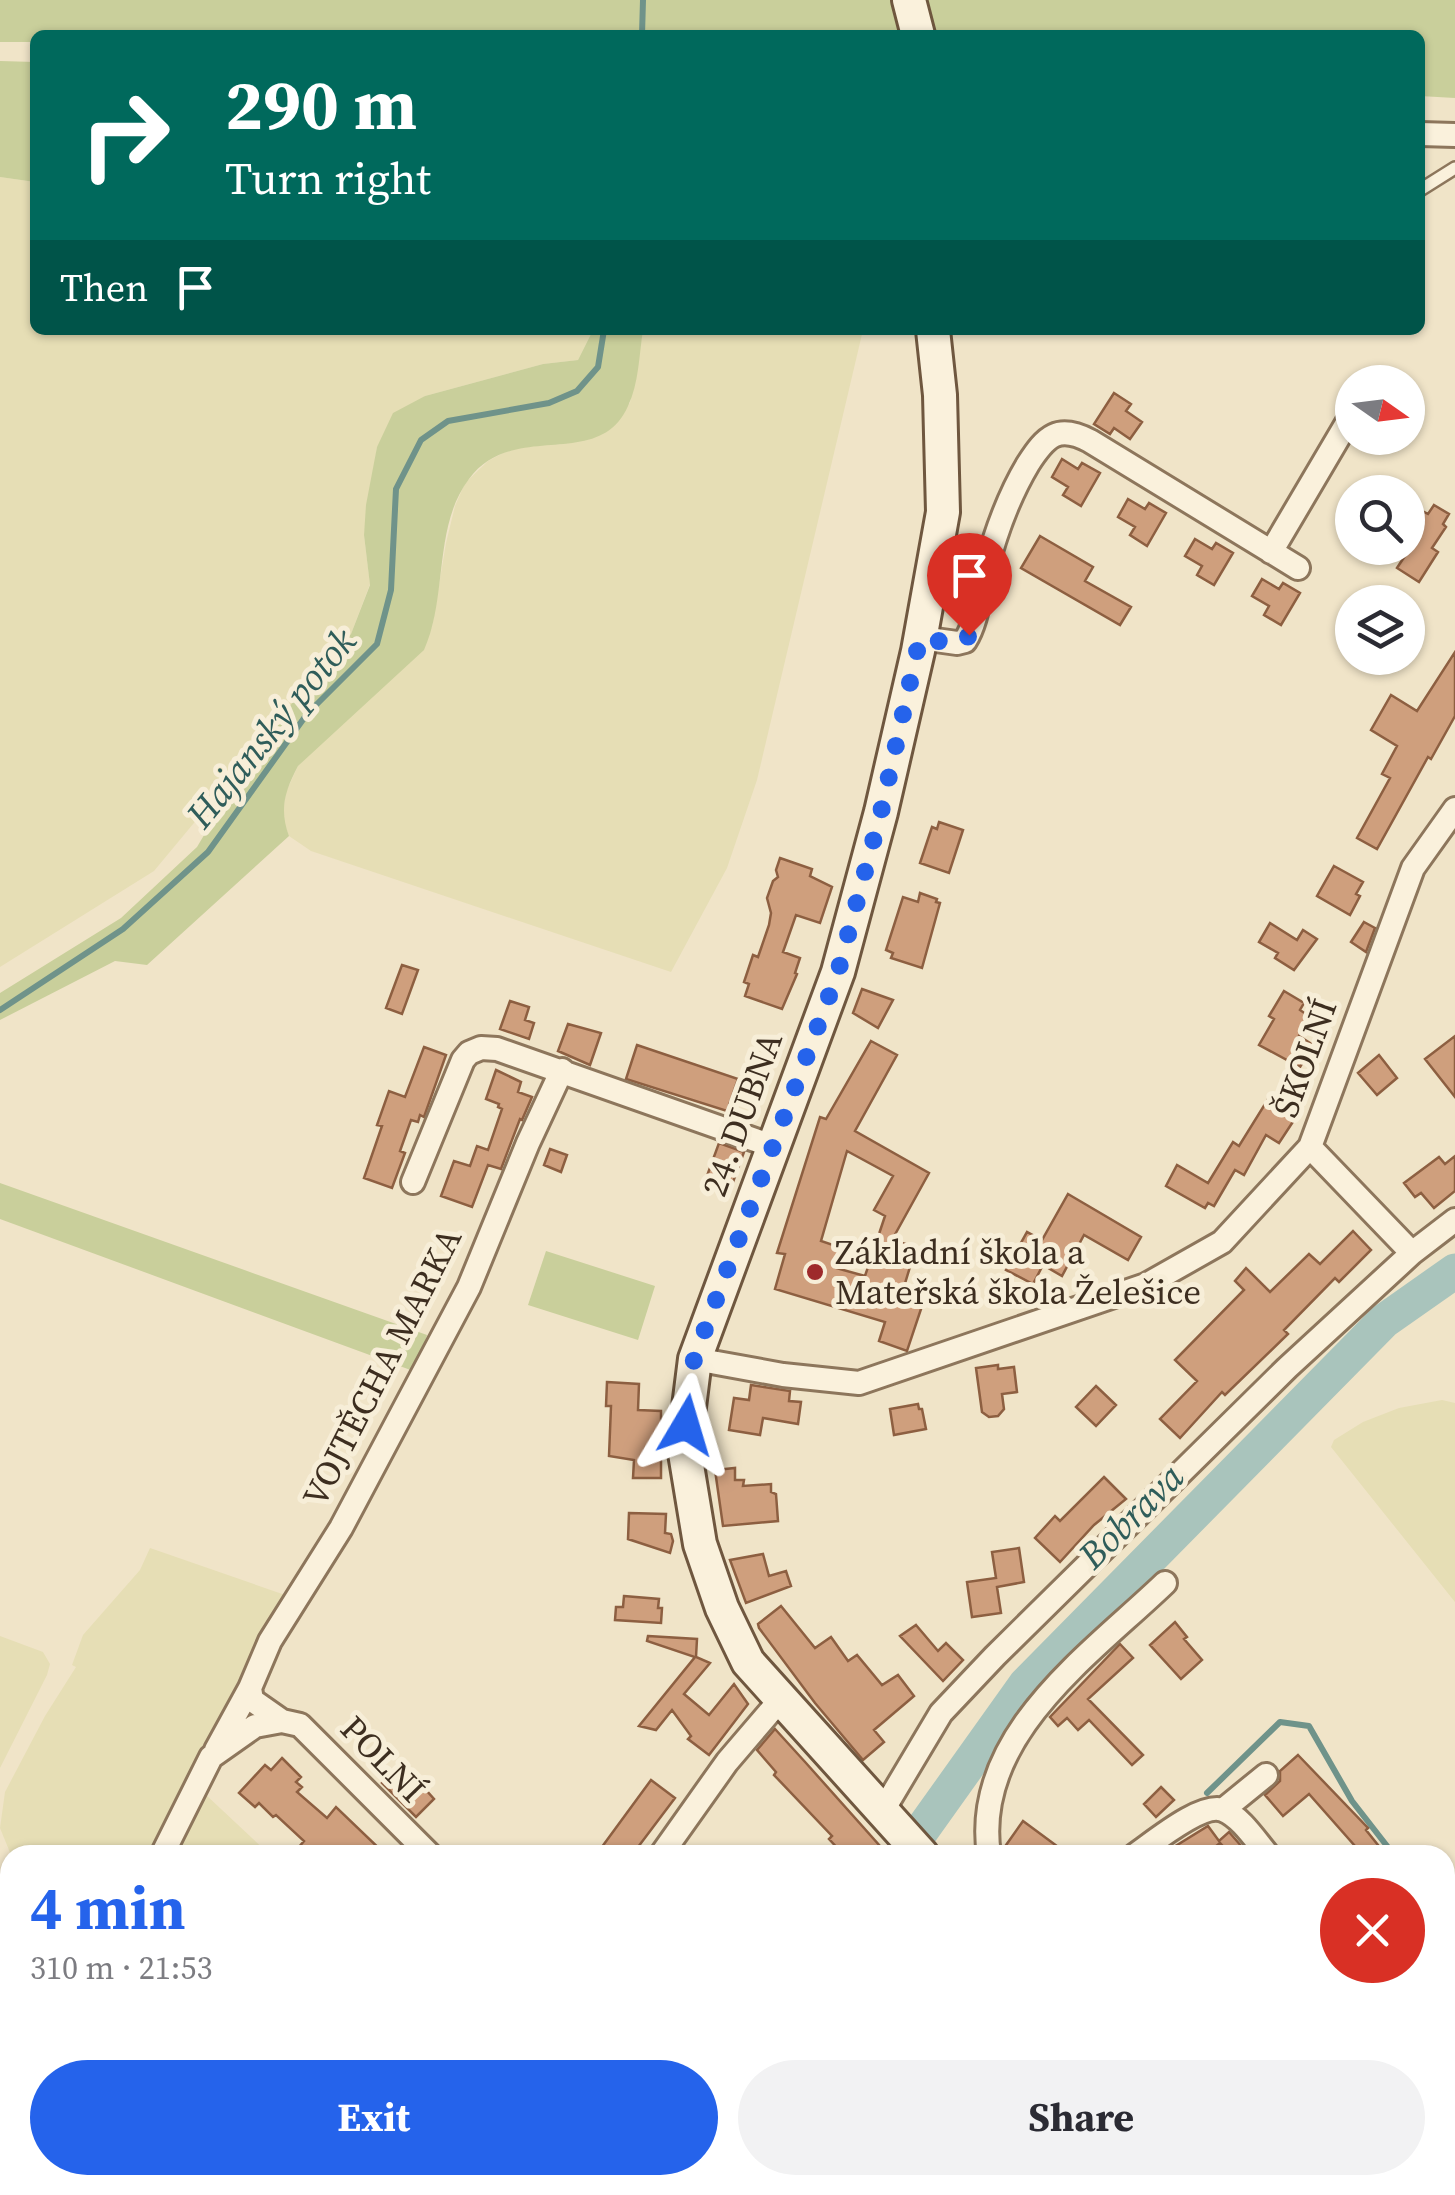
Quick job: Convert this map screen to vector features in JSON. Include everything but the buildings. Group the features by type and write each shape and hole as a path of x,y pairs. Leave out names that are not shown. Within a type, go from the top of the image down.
{"main road":[{"path":"909,0 917,30"},
{"name":"24. DUBNA","path":"902,1833 748,1662 722,1608 700,1544 684,1447 694,1359 838,972 881,812 944,512 934,335"}],"street":[{"path":"1425,134 1455,135"},
{"path":"920,638 957,644 965,641 994,538 1012,492 1041,444 1064,432 1075,433 1298,568"},
{"path":"1271,552 1335,443"},
{"name":"ŠKOLNÍ","path":"694,1359 783,1375 859,1383 1146,1285 1222,1242 1310,1147 1413,868 1455,809"},
{"name":"VOJTĚCHA MARKA","path":"413,1182 463,1060 469,1052 481,1048 497,1049 562,1070 772,1146"},
{"name":"VOJTĚCHA MARKA","path":"167,1845 250,1688 270,1641 340,1528 432,1361 469,1287 562,1070"},
{"path":"1310,1147 1412,1253"},
{"path":"902,1833 941,1714 1287,1368 1412,1253 1455,1220"},
{"path":"988,1845 986,1832 998,1773 1022,1727 1049,1692 1164,1583"},
{"path":"250,1688 252,1700 282,1720"},
{"path":"668,1845 727,1762 780,1700"},
{"name":"VOJTĚCHA MARKA","path":"211,1757 255,1726 282,1720"},
{"name":"POLNÍ","path":"282,1720 300,1724 420,1845"},
{"path":"1224,1810 1266,1775"},
{"path":"1149,1845 1205,1809 1224,1810 1260,1845"}],"lane":[{"path":"1425,187 1455,168"}],"shaded area":[{"path":"0,177 30,181 30,335 590,335 578,360 543,364 425,396 377,447 364,535 370,584 351,634 154,871 0,967"},
{"path":"642,335 862,335 757,780 727,868 671,972 311,851 289,836 282,818 286,792 298,766 432,627 446,543 465,483 488,461 505,452 530,445 564,444 630,403"},
{"path":"1442,1400 1455,1403 1455,1602 1331,1447 1334,1440 1363,1422 1399,1408"},
{"path":"150,1548 291,1597 158,1845 7,1845 0,1828 5,1792 76,1667 72,1665 83,1635 140,1570"},
{"path":"0,1636 43,1652 50,1664 0,1768"},
{"path":"205,1794 259,1845 173,1845"}],"green space":[{"path":"0,0 894,0 903,30 30,30 30,42 0,42"},
{"path":"924,0 1455,0 1455,98 1425,96 1425,30 932,30"},
{"path":"0,61 30,62 30,181 0,177"},
{"path":"590,335 642,335 632,397 615,426 597,437 577,442 508,452 487,461 469,479 450,518 436,608 424,650 298,766 285,800 289,836 147,965 115,961 0,1020 0,993 121,918 197,847 216,815 215,794 351,634 370,585 364,535 366,505 377,447 393,413 425,396 543,364 578,360"},
{"path":"0,1183 427,1335 416,1372 0,1219"},
{"path":"546,1251 655,1286 638,1340 528,1305"}],"waterway":[{"name":"Hajanský potok","path":"642,30 643,0"},
{"name":"Hajanský potok","path":"0,1010 123,929 208,852 307,714 377,644 391,590 396,489 421,440 448,421 549,403 577,391 598,367 603,335"},
{"name":"Bobrava","path":"911,1845 1026,1684 1384,1321 1455,1271"},
{"path":"1207,1793 1280,1722 1309,1726 1352,1801 1386,1845"}],"place":[{"name":"Základní škola a Mateřská škola Želešice","path":"815,1272"}],"route":[{"path":"686,1425 694,1359 838,972 881,812 920,638 957,644 969,635"}]}
